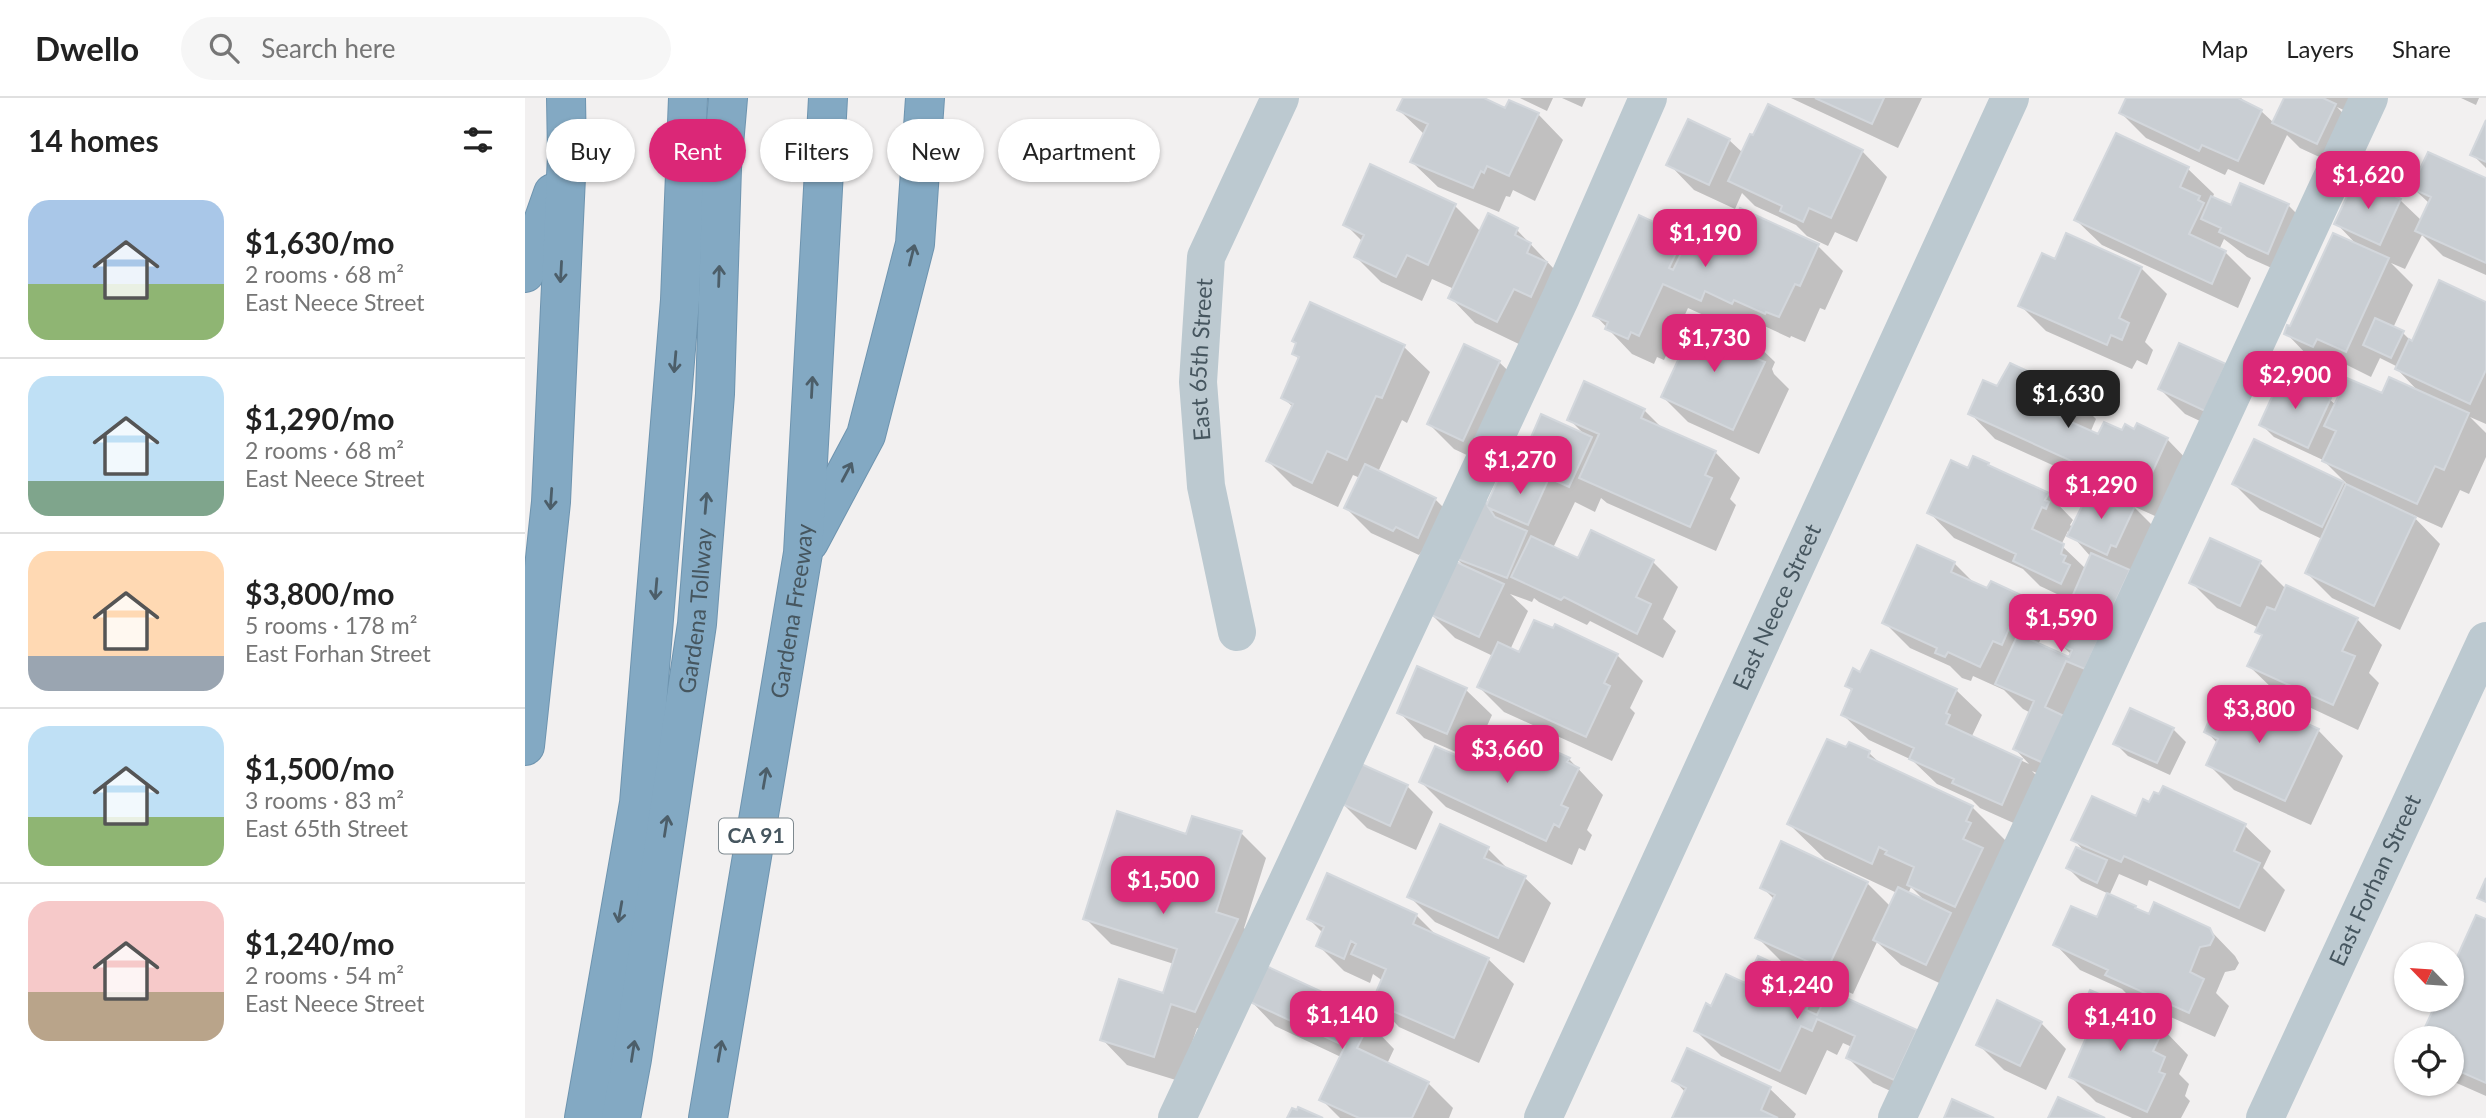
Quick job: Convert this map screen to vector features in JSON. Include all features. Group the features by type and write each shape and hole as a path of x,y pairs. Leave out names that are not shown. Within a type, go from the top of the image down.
{"highway":[{"path":"566,98 566,119"},
{"name":"Gardena Tollway","path":"584,1118 639,803 680,299 688,98"},
{"name":"Gardena Tollway","path":"621,1118 697,624 715,394 722,168 728,98"},
{"name":"Gardena Freeway","path":"708,1118 803,554 828,98"},
{"path":"803,554 866,435 915,244 925,98"},
{"path":"525,273 557,182"},
{"path":"525,746 551,502 566,182"}],"street":[{"name":"East 65th Street","path":"1237,632 1206,486 1198,382 1206,257 1280,98"},
{"path":"1177,1118 1561,297 1648,98"},
{"name":"East Neece Street","path":"1543,1118 2010,98"},
{"path":"1897,1118 2369,98"},
{"name":"East Forhan Street","path":"2265,1118 2486,641"}],"building":[{"path":"1403,98 1484,98 1505,108 1509,100 1539,113 1509,176 1487,166 1484,173 1481,171 1473,188 1410,162 1428,124 1397,110"},
{"path":"1815,98 1884,98 1872,124"},
{"path":"2126,98 2238,98 2262,110 2238,161 2202,145 2199,151 2119,113"},
{"path":"2284,98 2323,98 2336,104 2317,144 2272,123"},
{"path":"1768,104 1863,150 1831,218 1809,208 1803,222 1780,211 1782,206 1728,181 1750,134 1753,135"},
{"path":"1688,119 1730,139 1709,185 1666,165"},
{"path":"2486,120 2486,162 2470,155"},
{"path":"2116,133 2189,167 2180,187 2200,196 2198,200 2204,203 2189,234 2226,251 2212,284 2074,220"},
{"path":"2428,152 2486,178 2486,263 2415,231 2431,197 2411,188"},
{"path":"1370,164 1456,204 1428,265 1407,255 1396,277 1354,257 1364,235 1343,225"},
{"path":"2356,177 2401,199 2380,245 2334,224"},
{"path":"2240,183 2289,204 2268,254 2219,232 2221,228 2201,219 2211,196 2231,205"},
{"path":"1740,208 1819,244 1800,286 1795,284 1779,317 1766,312 1765,314 1734,300 1732,304 1705,291 1701,301 1663,284 1639,336 1631,332 1628,339 1605,329 1608,322 1593,316 1639,215 1684,236 1669,268 1673,270 1693,229 1724,243"},
{"path":"1488,213 1518,228 1515,235 1531,243 1527,253 1547,262 1531,297 1514,289 1497,322 1448,298"},
{"path":"2066,233 2142,267 2119,318 2129,323 2122,340 2111,335 2107,345 2018,306 2042,253 2055,259"},
{"path":"2333,233 2389,258 2346,352 2317,339 2313,347 2284,334"},
{"path":"2439,280 2486,302 2486,370 2470,404 2395,369 2409,339 2412,341"},
{"path":"1310,302 1405,345 1382,398 1376,396 1347,460 1327,451 1312,483 1266,461 1293,404 1281,398 1299,357 1292,354 1296,343 1292,341"},
{"path":"2375,318 2404,331 2391,358 2363,345"},
{"path":"1696,321 1716,330 1720,321 1751,336 1746,354 1765,362 1733,430 1661,397"},
{"path":"2179,343 2226,364 2205,411 2158,389"},
{"path":"1464,344 1500,361 1463,441 1427,424"},
{"path":"2010,363 2072,392 2060,417 2098,434 2104,422 2122,430 2125,424 2134,429 2137,423 2168,438 2141,497 2085,472 2087,468 1968,414 1983,380 1997,386"},
{"path":"2282,375 2331,398 2308,448 2259,425"},
{"path":"2389,377 2469,413 2444,470 2435,466 2417,504 2322,461 2336,431 2324,426 2347,378 2382,393"},
{"path":"1584,381 1645,409 1641,418 1716,451 1705,475 1712,478 1690,527 1579,478 1599,434 1567,420"},
{"path":"1541,414 1592,437 1569,487 1549,478 1528,525 1489,508 1495,517 1527,531 1507,578 1452,557 1481,493 1487,504 1507,459 1519,465"},
{"path":"2254,439 2344,482 2322,527 2232,484"},
{"path":"1973,456 2049,493 2045,500 2049,502 2046,509 2042,507 2032,529 2064,544 2061,554 2066,556 2063,562 2070,565 2061,584 2013,561 2016,554 1927,513 1951,460 1968,468"},
{"path":"1365,464 1436,498 1418,538 1396,527 1393,531 1344,508"},
{"path":"2346,484 2416,517 2374,606 2305,573"},
{"path":"2092,486 2135,506 2116,547 2111,545 2107,555 2067,536"},
{"path":"1591,530 1654,560 1636,597 1651,604 1637,634 1564,597 1561,600 1511,577 1531,536 1578,558"},
{"path":"2210,538 2261,561 2240,606 2189,583"},
{"path":"1917,545 1955,562 1951,572 1987,588 1991,581 2023,596 2002,645 1993,641 1980,667 1948,652 1945,657 1935,653 1937,648 1882,623"},
{"path":"2091,553 2130,570 2085,669 2066,661 2045,707 2064,716 2043,763 2013,749 2034,701 1995,684 2018,634 2069,657 2072,650 2058,644 2078,600 2072,597"},
{"path":"1452,560 1504,584 1479,637 1427,613"},
{"path":"2286,585 2358,618 2342,651 2355,656 2333,705 2247,666 2262,635 2255,632 2267,607 2275,610"},
{"path":"1534,620 1553,628 1555,624 1618,654 1604,683 1610,686 1586,737 1477,687 1498,642 1519,652"},
{"path":"1871,650 1957,689 1946,713 1950,715 1946,724 2022,759 2002,805 1952,783 1954,779 1909,759 1914,748 1841,715 1852,689 1845,686 1853,668 1860,672"},
{"path":"1417,666 1467,688 1447,734 1397,713"},
{"path":"2241,694 2319,729 2285,801 2206,765 2218,739 2204,732 2217,702 2235,710"},
{"path":"2130,708 2174,728 2157,763 2113,744"},
{"path":"1493,738 1531,756 1535,748 1555,757 1557,752 1570,758 1567,762 1579,768 1561,805 1568,808 1559,827 1554,824 1546,841 1419,782 1435,746 1481,766"},
{"path":"1827,739 1846,747 1849,742 1870,751 1868,757 1973,806 1966,821 1971,823 1963,839 1983,848 1955,907 1907,885 1914,867 1885,854 1887,851 1879,847 1872,864 1787,824"},
{"path":"1359,763 1408,785 1390,826 1340,803"},
{"path":"2163,786 2246,824 2234,851 2260,863 2239,908 2124,856 2121,862 2071,840 2092,796 2136,816 2143,799 2149,802 2154,792 2159,794"},
{"path":"1117,811 1186,834 1192,816 1242,831 1216,912 1238,919 1195,1012 1171,1004 1154,1057 1100,1040 1119,979 1163,993 1177,949 1083,919"},
{"path":"1440,824 1489,847 1484,858 1526,876 1498,938 1407,897"},
{"path":"1781,841 1868,882 1827,970 1755,938 1775,895 1760,888"},
{"path":"2076,847 2107,860 2097,883 2066,868"},
{"path":"1327,873 1417,914 1413,924 1489,958 1454,1038 1372,1002 1386,969 1351,954 1356,944 1351,941 1344,959 1316,946 1324,927 1307,919"},
{"path":"2486,878 2486,902 2477,898"},
{"path":"1898,887 1951,913 1926,965 1873,940"},
{"path":"2107,893 2149,914 2154,902 2210,928 2214,937 2210,945 2200,947 2190,972 2204,979 2189,1013 2105,975 2108,970 2053,945 2071,906 2097,917"},
{"path":"2476,915 2486,919 2486,1083 2464,1073 2464,1026 2426,1026 2432,1012 2464,1012 2464,942"},
{"path":"1758,956 1802,976 1794,997 1809,1004 1806,1010 1817,1015 1829,990 1917,1030 1894,1080 1846,1058 1855,1036 1817,1019 1812,1031 1801,1026 1780,1071 1694,1031 1706,1003 1711,1006 1726,974 1745,983"},
{"path":"1264,965 1333,997 1330,1003 1370,1022 1357,1048 1429,1082 1412,1118 1359,1118 1319,1100 1345,1046 1248,1001"},
{"path":"2090,990 2136,1010 2134,1015 2164,1028 2153,1051 2165,1057 2159,1072 2165,1074 2147,1112 2069,1077 2095,1017 2081,1010"},
{"path":"1997,1000 2042,1022 2020,1066 1976,1045"},
{"path":"1687,1048 1771,1087 1761,1110 1778,1118 1672,1118 1686,1088 1672,1081"},
{"path":"2058,1097 2105,1118 2048,1118"},
{"path":"1952,1099 1994,1118 1944,1118"},
{"path":"1298,1107 1323,1118 1287,1118 1292,1108 1297,1110"}]}
